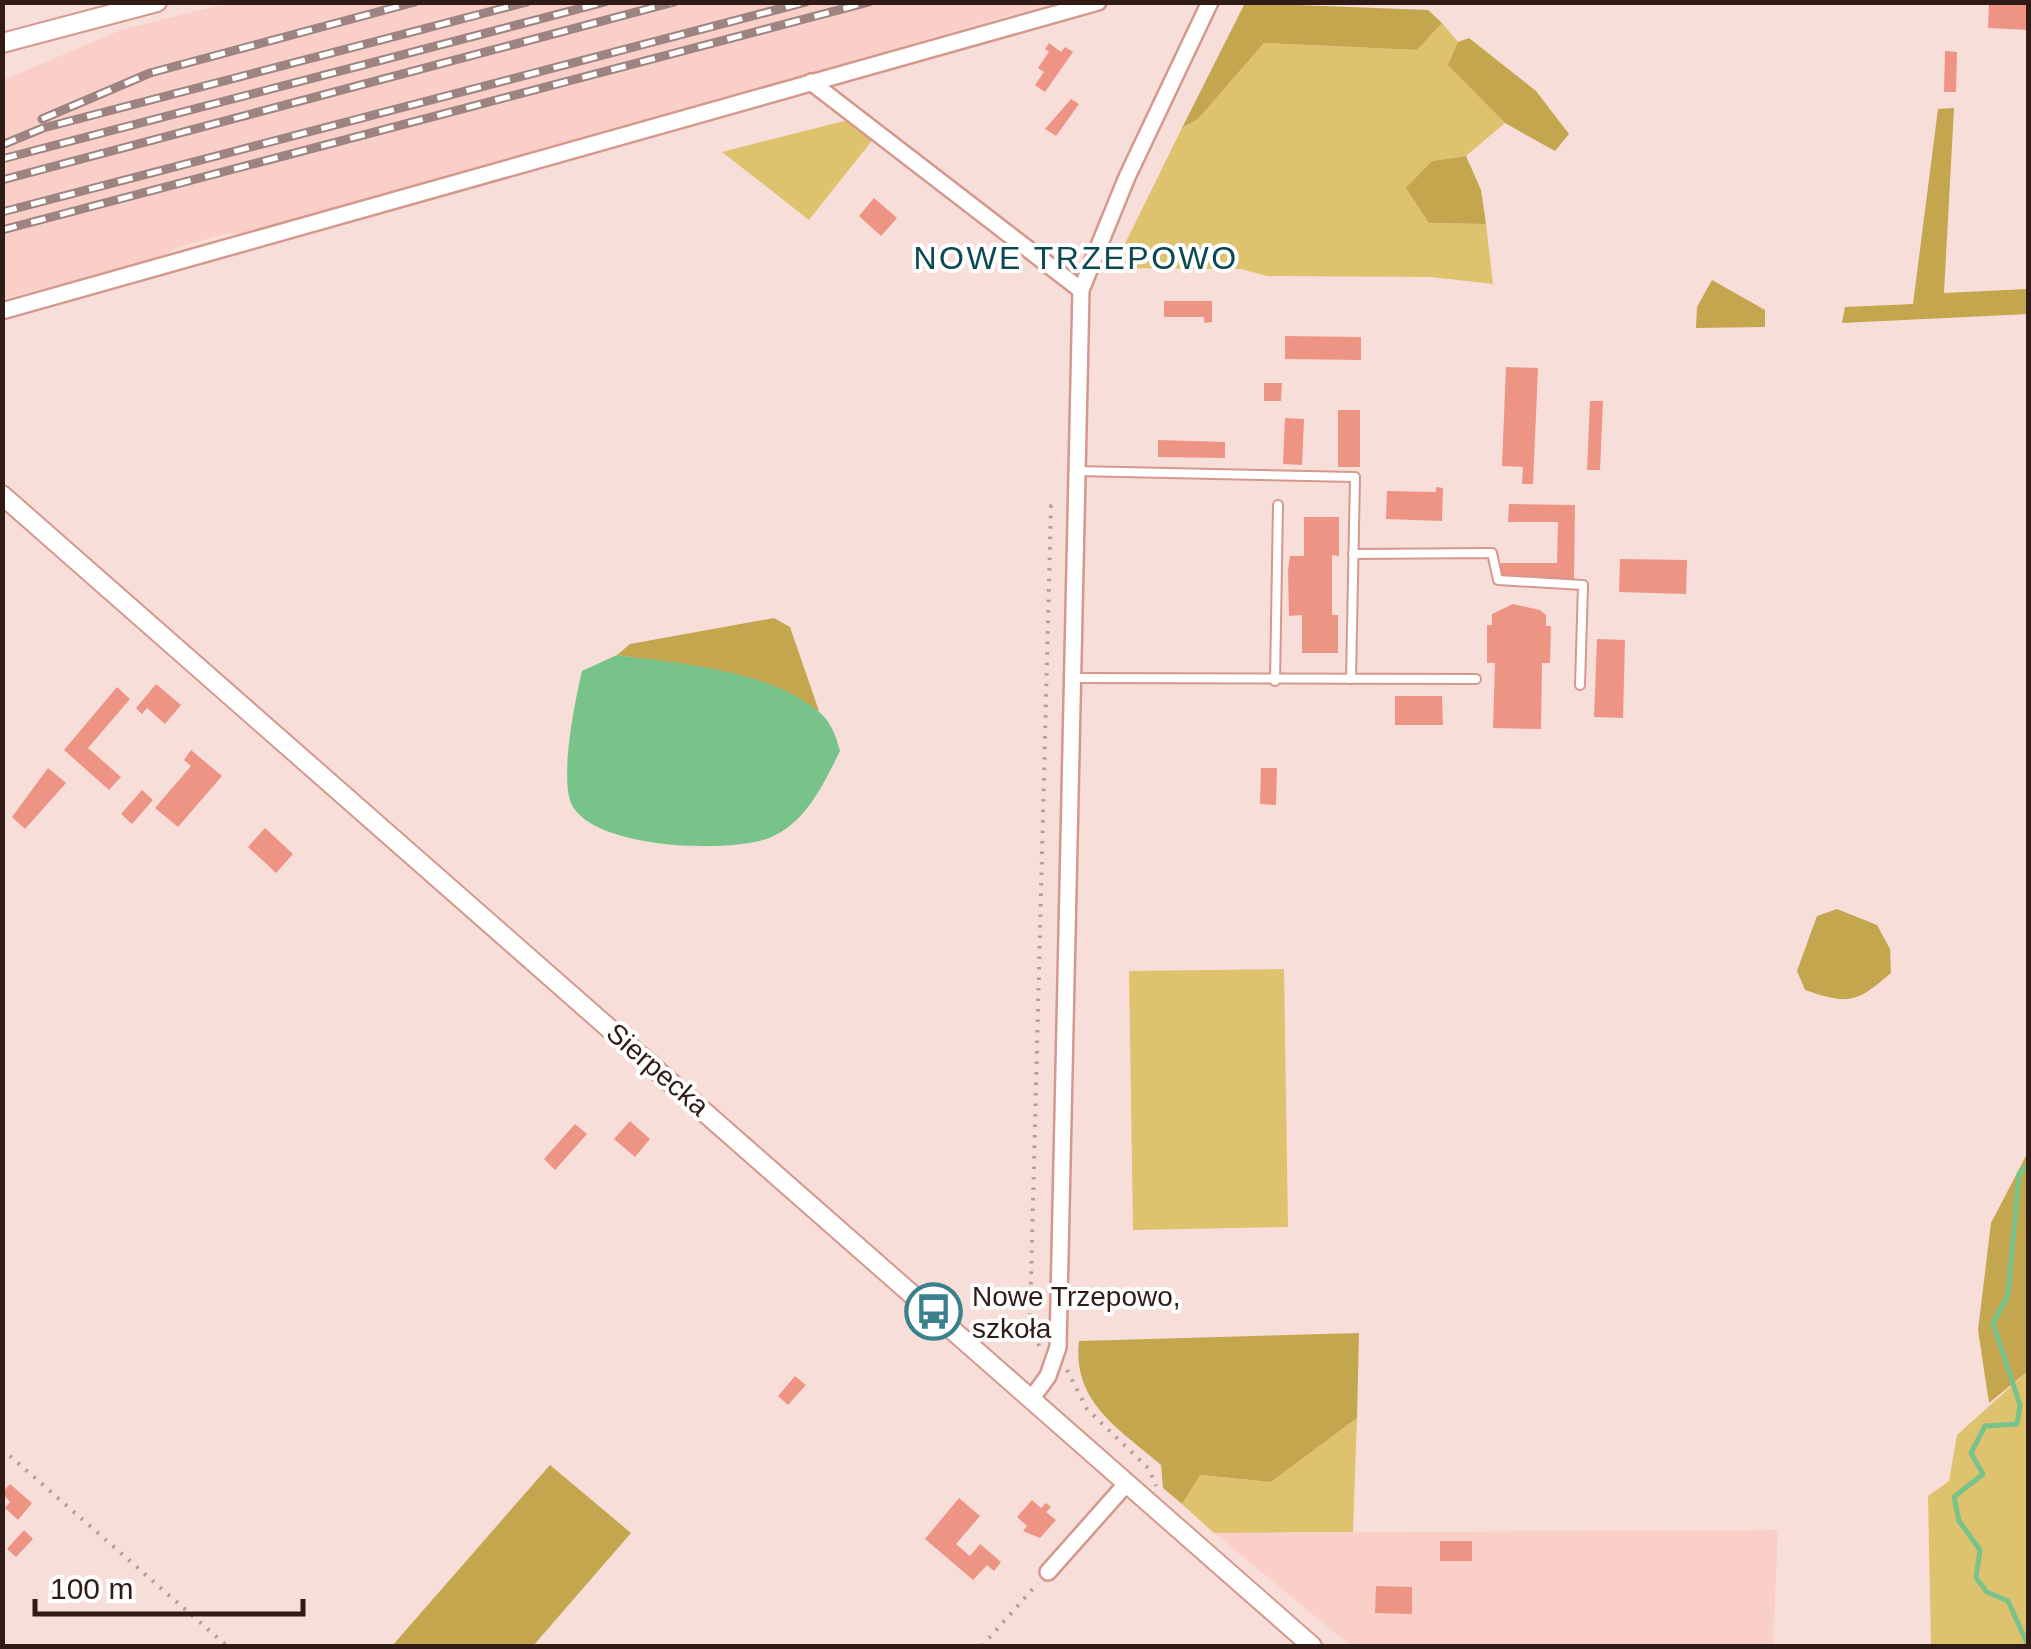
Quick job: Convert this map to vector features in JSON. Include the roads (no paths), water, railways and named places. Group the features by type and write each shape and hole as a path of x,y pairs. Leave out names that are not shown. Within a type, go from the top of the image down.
{"street":[{"path":"2,43 158,2"},
{"path":"2,311 1098,2"},
{"path":"1032,1398 1054,1364 1058,1347 1082,290 1127,176 1210,2"},
{"path":"811,82 1082,290"},
{"name":"Sierpecka","path":"2,494 1312,1646"},
{"path":"1048,1572 1127,1483"}],"lane":[{"path":"1076,471 1355,478 1351,679"},
{"path":"1276,681 1278,505"},
{"path":"1353,554 1492,554 1498,580 1584,585 1580,684"},
{"path":"1071,678 1476,679"}],"waterway":[{"path":"2028,1165 2019,1174 2008,1295 1993,1323 2020,1405 2017,1424 1985,1426 1971,1453 1983,1474 1954,1497 1959,1521 1980,1550 1976,1578 1987,1592 2008,1601 2028,1645"}],"railway":[{"path":"42,119 150,73 415,2"},
{"path":"2,145 43,128 527,2"},
{"path":"2,159 605,2"},
{"path":"2,180 674,2"},
{"path":"2,212 806,2"},
{"path":"2,230 869,2"}],"place":[{"name":"Nowe Trzepowo, szkoła","path":"933,1312"}],"district":[{"name":"NOWE TRZEPOWO","path":"1076,258"}]}
